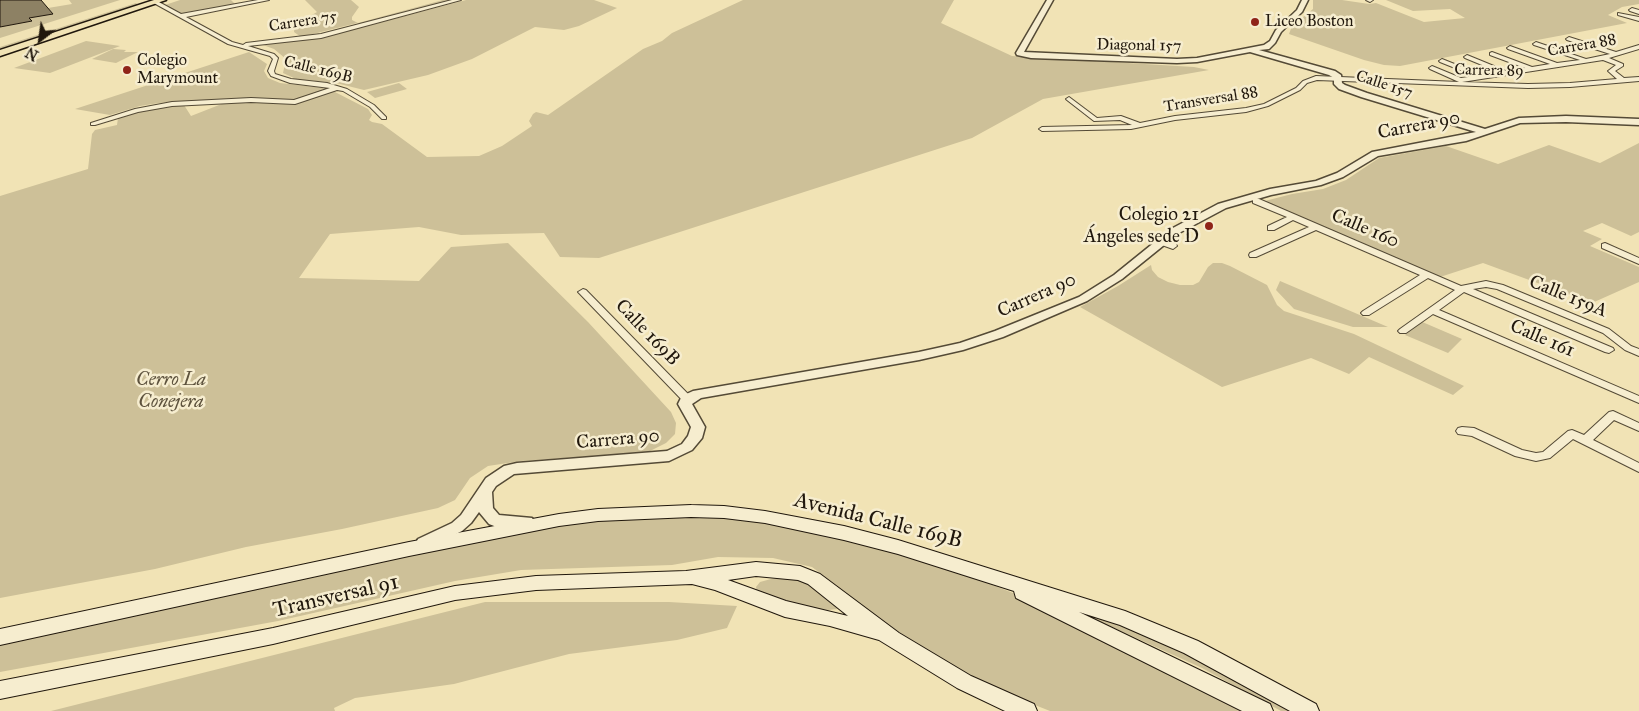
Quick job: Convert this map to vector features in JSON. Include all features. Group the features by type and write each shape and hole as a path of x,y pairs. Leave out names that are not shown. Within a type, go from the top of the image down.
{"highway":[{"path":"0,44 139,0"},
{"path":"0,53 156,1"},
{"path":"127,11 148,8 167,9"}],"main road":[{"name":"Avenida Calle 169B","path":"409,549 559,520 598,515 691,511 765,517 853,536 970,568 1125,619 1163,634 1216,659 1308,711"},
{"name":"Transversal 91","path":"0,636 409,549"},
{"path":"970,568 1263,711"},
{"path":"686,578 756,569 786,570 800,573 826,587 892,639 964,682 1027,711"},
{"name":"Transversal 91","path":"0,690 264,638 455,593 536,583 686,578"},
{"path":"686,578 716,583 785,609 842,621 892,639"},
{"path":"1206,682 1254,711"}],"street":[{"path":"180,16 266,0"},
{"name":"Carrera 75","path":"240,45 327,34 458,0"},
{"name":"Diagonal 157","path":"1050,0 1020,52 1026,55 1177,61 1197,60 1251,50"},
{"path":"1251,50 1266,47 1273,42 1278,31 1300,12 1306,0"},
{"name":"Calle 169B","path":"156,1 167,9 228,42 275,57 276,60 271,71 273,75 284,80 336,88 353,94 372,106 384,118"},
{"path":"1632,10 1639,12"},
{"path":"1620,14 1639,19"},
{"path":"1569,39 1618,55"},
{"path":"1536,44 1584,59"},
{"name":"Carrera 88","path":"1440,83 1584,59 1603,58 1618,55 1639,47"},
{"path":"1510,48 1556,64"},
{"name":"Calle 157","path":"1251,50 1320,69 1339,78 1338,84 1342,87 1364,95 1486,132"},
{"path":"1492,54 1530,68"},
{"path":"1467,57 1505,73"},
{"path":"1603,58 1621,66 1611,71 1624,81"},
{"path":"1442,60 1480,76"},
{"path":"1432,68 1460,80"},
{"name":"Carrera 89","path":"1339,78 1536,86 1639,79"},
{"name":"Transversal 88","path":"1042,129 1142,126 1175,118 1217,114 1266,106 1311,79 1339,78"},
{"path":"93,124 138,110 172,104 251,100 295,102 336,88"},
{"name":"Transversal 88","path":"1069,99 1093,118 1101,120 1121,118 1142,126"},
{"name":"Carrera 90","path":"409,549 457,527 466,519 492,482 502,474 517,468 661,458 679,452 692,442 698,432 698,427 685,404 687,399 698,394 919,356 963,346 990,337 1082,299 1168,244 1175,231 1222,206 1270,192 1318,184 1375,154 1466,138 1519,121 1537,119 1639,122"},
{"name":"Calle 160","path":"1256,201 1426,275 1609,350"},
{"path":"1271,228 1293,217"},
{"path":"1253,255 1315,227"},
{"path":"1605,246 1639,261"},
{"path":"1366,313 1426,275"},
{"name":"Calle 159A","path":"1462,289 1478,285 1500,287 1606,331 1628,348 1639,353"},
{"path":"1403,331 1462,289"},
{"name":"Calle 169B","path":"583,292 687,399"},
{"name":"Calle 161","path":"1432,310 1639,400"},
{"path":"1585,441 1613,415 1639,427"},
{"path":"1462,431 1474,432 1519,453 1536,457 1546,455 1572,434 1639,468"},
{"path":"485,492 485,510 494,520 509,523 559,520"}],"green space":[{"path":"69,0 120,0 0,38 0,27 31,21 29,18 53,14 48,8 72,4"},
{"path":"180,0 231,0 235,4 182,14 165,5"},
{"path":"305,0 351,0 359,7 352,17 352,20 358,23 443,0 452,0 361,25 357,23 301,37 294,32 295,25 317,12"},
{"path":"466,0 594,0 617,8 579,26 564,30 535,27 472,59 428,75 364,90 336,83 296,79 283,73 286,59 274,49 263,45 333,35"},
{"name":"Cerro La Conejera","path":"743,0 954,0 941,23 1012,56 1194,67 1209,70 1043,99 972,138 599,258 560,257 544,233 461,235 419,227 330,234 299,278 419,281 451,247 508,243 588,322 671,412 676,423 675,434 666,443 648,452 521,461 488,466 470,478 455,500 438,508 246,547 155,569 0,598 0,196 88,169 92,134 95,130 117,125 118,118 150,109 184,105 191,116 237,98 159,103 140,106 110,115 75,109 249,52 267,64 264,71 268,78 280,83 324,88 335,92 368,109 372,115 369,120 382,124 427,157 479,156 502,146 532,126 529,121 536,112 548,115 643,49 662,41 672,33"},
{"path":"1313,0 1376,3 1424,22 1465,18 1450,9 1413,11 1386,0 1639,0 1639,4 1622,7 1608,15 1627,23 1400,66 1384,65 1364,60 1289,34 1292,26 1313,9"},
{"path":"136,3 139,5 0,50 0,47"},
{"path":"86,41 120,46 50,73 14,68"},
{"path":"113,49 126,50 124,52 138,52 116,63 92,59"},
{"path":"399,83 407,89 375,98 367,92"},
{"path":"1639,143 1639,232 1631,236 1602,223 1583,231 1602,239 1590,246 1639,267 1639,282 1592,303 1483,263 1440,277 1261,202 1323,189 1346,180 1379,158 1446,146 1498,164 1549,145 1600,163"},
{"path":"1213,263 1222,263 1230,266 1267,285 1277,305 1284,311 1354,334 1464,386 1453,395 1369,357 1349,374 1311,358 1222,387 1080,307 1151,265 1152,270 1158,277 1168,282 1180,285 1193,285 1199,282 1208,267"},
{"path":"1280,281 1388,327 1353,327 1294,309 1276,290"},
{"path":"1420,321 1462,339 1448,353 1405,335"},
{"path":"705,512 866,541 952,569 1018,595 1248,711 1050,711 987,686 907,638 812,567 773,558 718,557 672,565 521,570 455,581 278,621 0,672 0,642 382,562 522,529 625,514"},
{"path":"793,578 807,581 835,603 837,609 828,610 803,607 757,593 756,587 760,582 771,579"},
{"path":"485,602 669,602 737,606 727,628 677,640 569,654 454,684 355,698 334,708 335,711 51,711"},
{"path":"1068,607 1135,630 1196,657 1295,711 1281,711 1202,668"}],"building":[{"path":"0,0 41,0 53,14 29,18 32,21 0,27"}],"place":[{"name":"Liceo Boston","path":"1255,22"},
{"name":"Colegio Marymount","path":"127,70"},
{"name":"Colegio 21 Ángeles sede D","path":"1209,226"}]}
